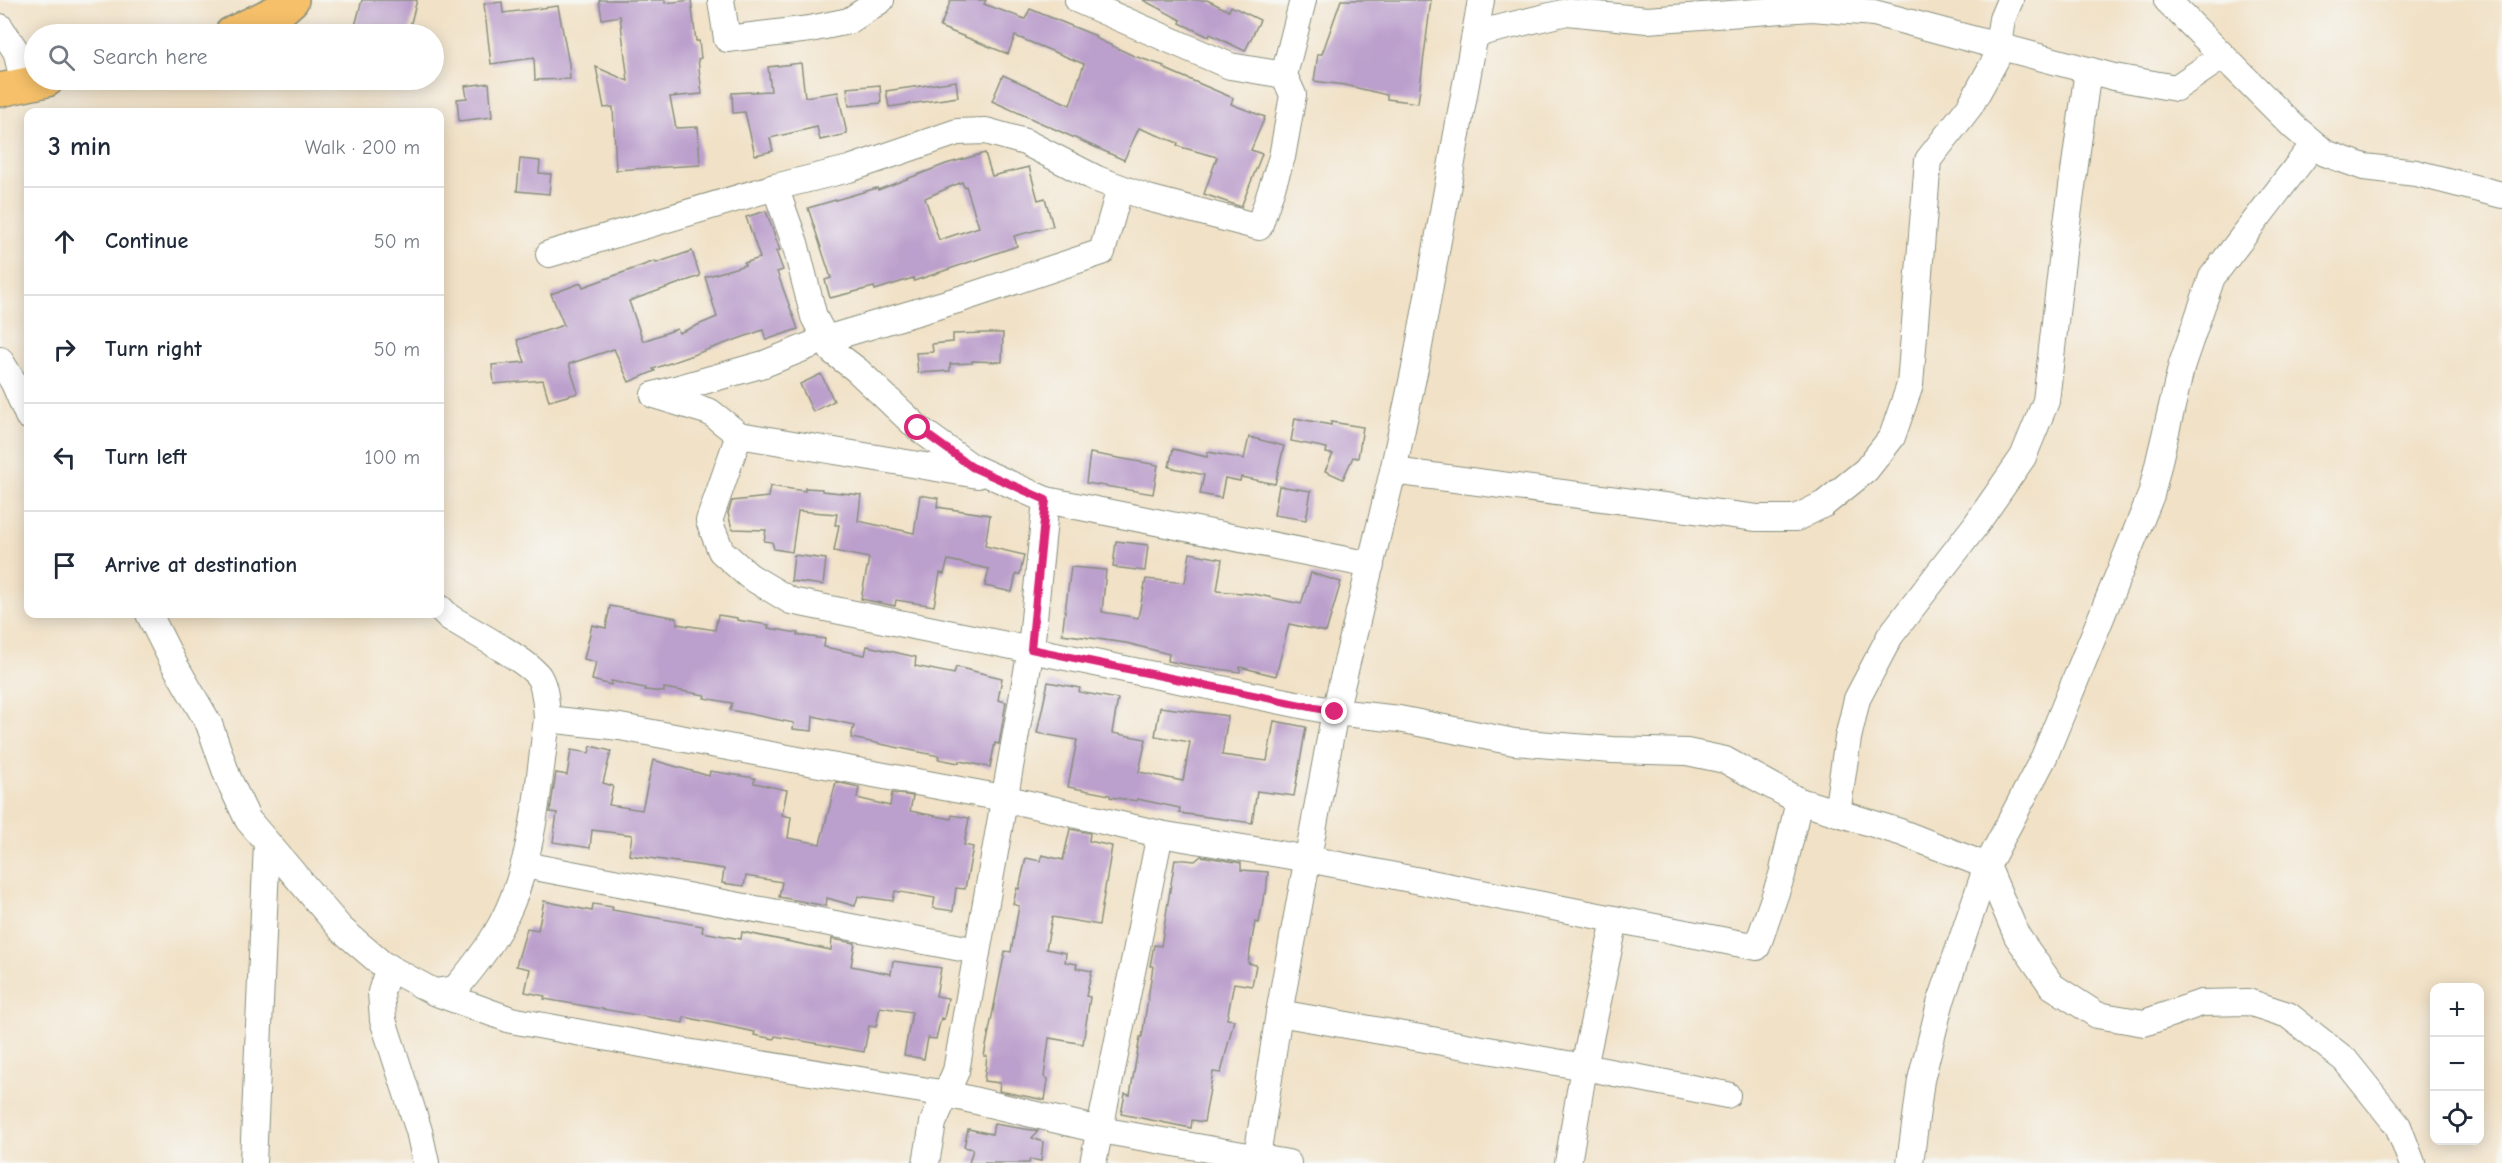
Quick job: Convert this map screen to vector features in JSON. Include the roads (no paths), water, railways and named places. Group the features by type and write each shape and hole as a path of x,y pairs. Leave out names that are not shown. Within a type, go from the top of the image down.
{"highway":[{"path":"251,24 282,9 292,0"}],"street":[{"path":"721,0 727,39 810,29 849,21 881,0"},
{"path":"1078,0 1230,66 1284,75"},
{"path":"549,254 775,187 849,169 957,132 986,131 1025,142 1097,179 1120,188 1148,198 1259,227 1282,157 1293,95 1284,75 1303,0"},
{"path":"1257,1160 1279,1013 1335,712 1393,471 1437,255 1481,0"},
{"path":"1393,471 1757,518 1796,518 1824,504 1866,470 1892,437 1910,385 1928,160 1970,106 1996,59 2002,18 2010,0"},
{"path":"2167,0 2294,127 2325,153 2364,167 2416,173 2502,195"},
{"path":"1475,34 1567,12 1647,20 1812,8 1874,13 2114,77 2176,88 2223,56"},
{"path":"0,27 16,51 24,84"},
{"path":"1837,813 1848,738 1857,699 1890,636 1975,526 2023,457 2046,401 2063,252 2088,70"},
{"path":"1910,1163 1921,1080 1940,1004 1987,866 2044,757 2151,495 2182,364 2212,277 2314,144"},
{"path":"775,187 795,243 814,317 832,351 857,370 918,428 972,467 1046,500 1371,565"},
{"path":"997,478 739,435 710,412 654,395 764,363 825,339 964,298 1102,252 1120,188"},
{"path":"0,360 14,383 24,407"},
{"path":"739,435 709,521 721,551 749,576 791,601 1335,712 1399,719 1514,741 1612,750 1687,752 1725,760 1799,801 1900,832 1987,866 2017,936 2052,986 2097,1015 2144,1023 2201,1003 2248,1002 2289,1015 2345,1060 2398,1126 2412,1163"},
{"path":"926,1163 933,1123 956,1071 1031,649 1046,500"},
{"path":"434,992 455,989 479,960 506,917 524,866 547,719 545,697 538,676 519,659 444,612"},
{"path":"151,618 173,662 209,724 228,778 248,820 341,929 389,967 434,992 512,1020 674,1050 947,1094 1100,1130 1257,1160 1288,1163"},
{"path":"547,719 620,727 1004,798 1161,834 1308,860 1757,947 1782,875 1799,801"},
{"path":"1093,1163 1161,834"},
{"path":"253,1163 267,843"},
{"path":"524,866 976,951"},
{"path":"1568,1163 1584,1067 1615,920"},
{"path":"389,967 381,992 383,1020 419,1131 426,1163"},
{"path":"1279,1013 1727,1095"}]}
